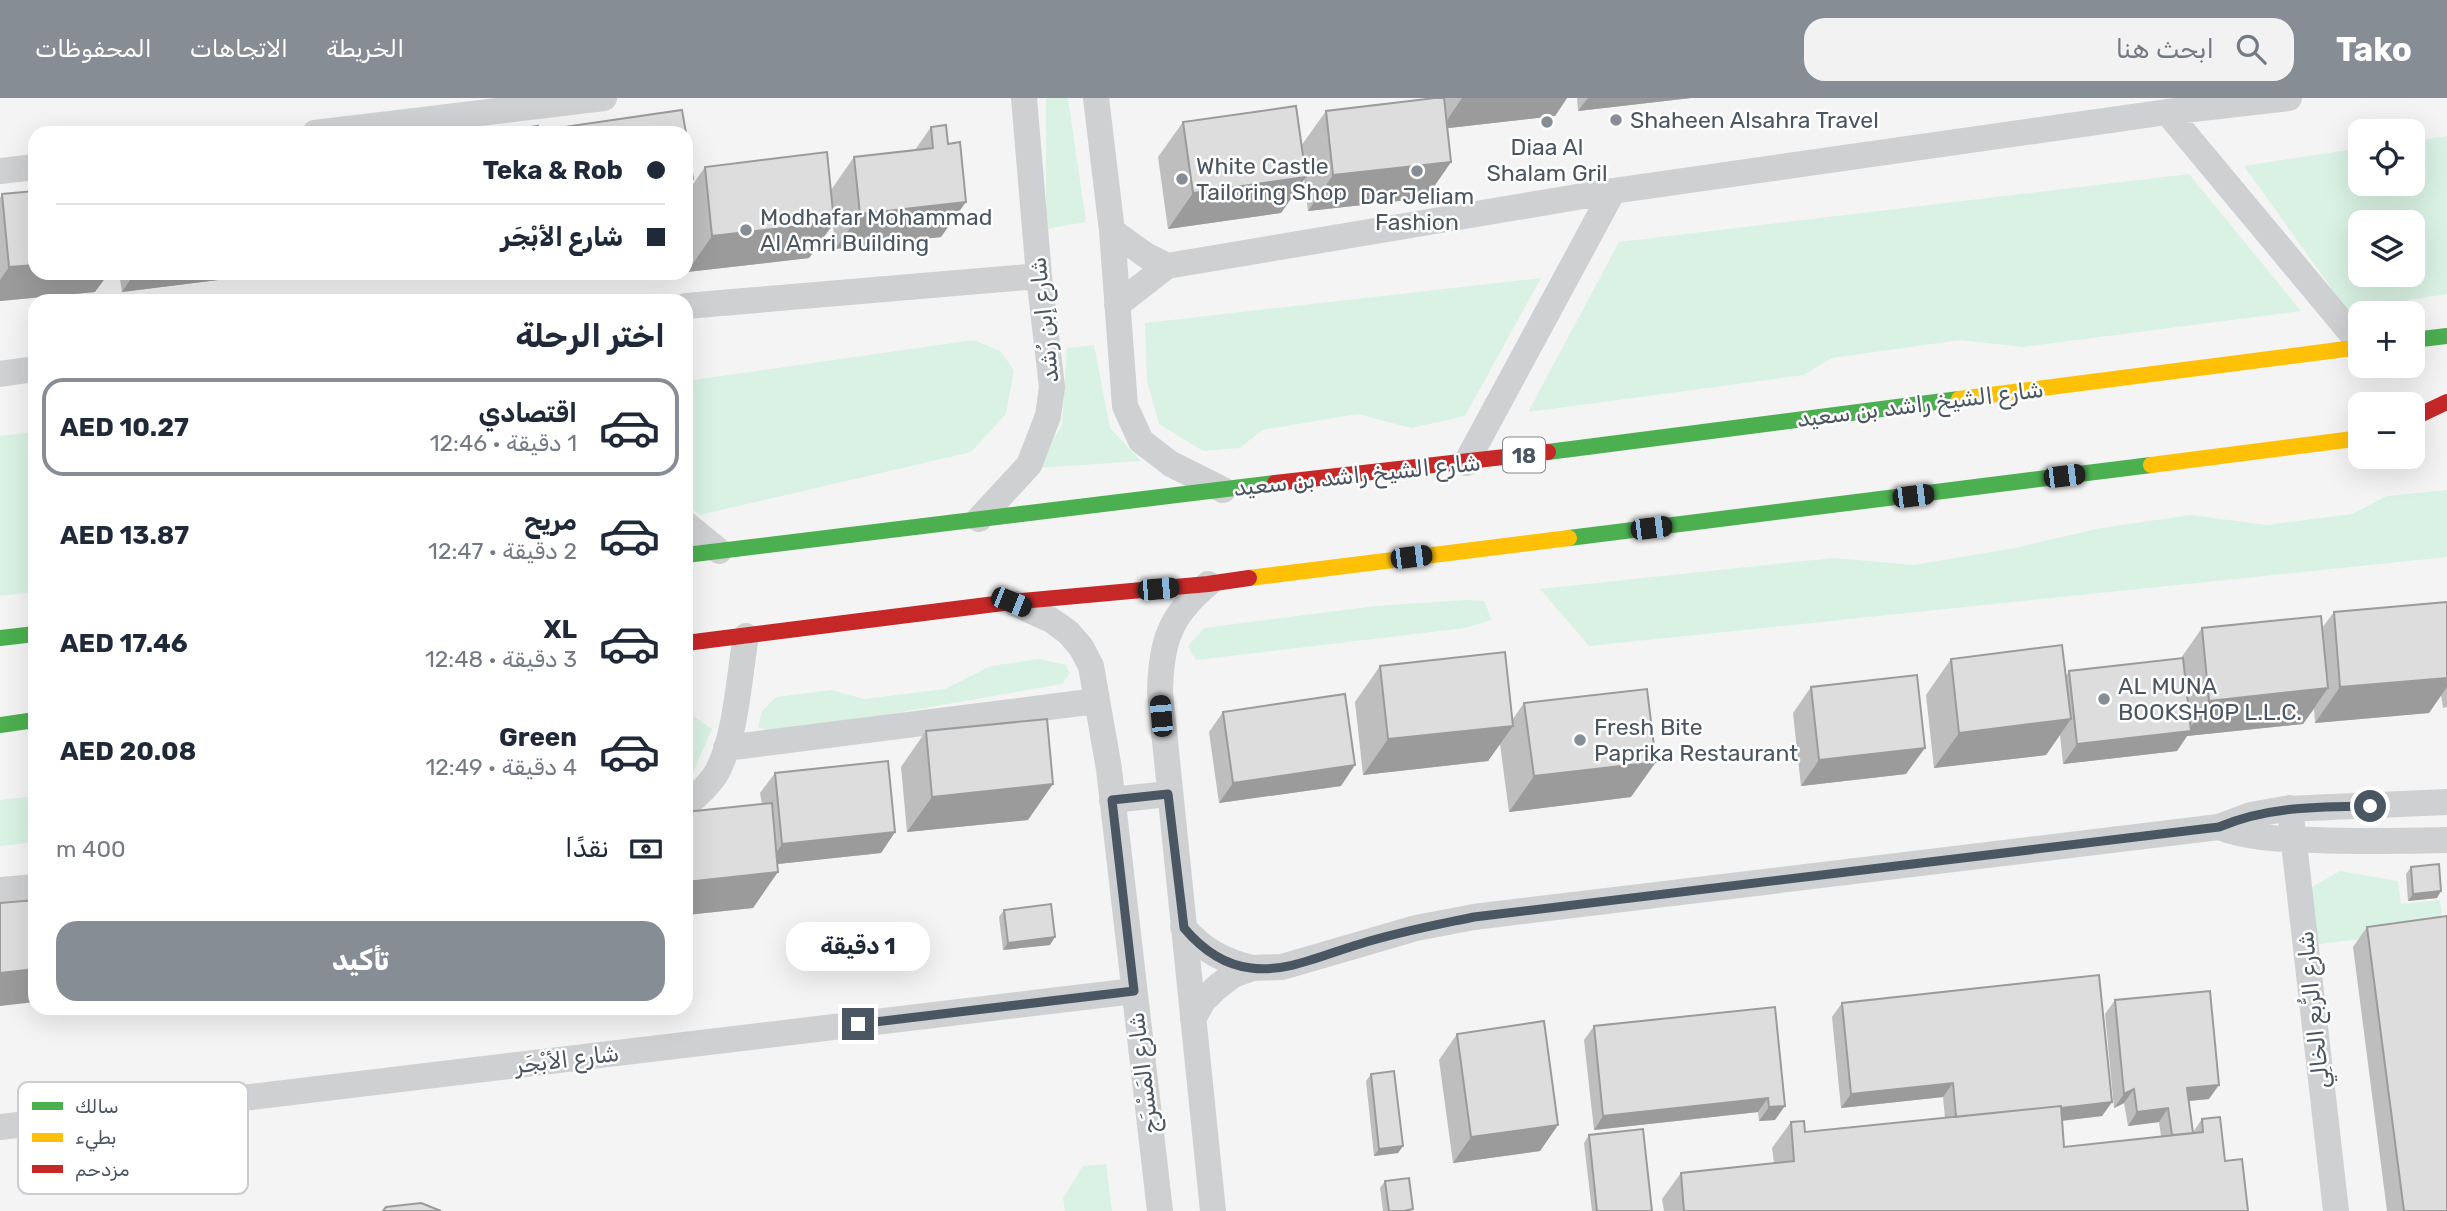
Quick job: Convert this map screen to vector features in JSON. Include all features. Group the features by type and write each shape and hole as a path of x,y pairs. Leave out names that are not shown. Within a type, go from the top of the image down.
{"main road":[{"path":"2425,339 2447,336"},
{"name":"شارع الشيخ راشد بن سعيد","path":"693,554 1466,463 2348,348"},
{"path":"2425,412 2447,402"},
{"path":"693,642 1011,602 1208,584 1284,572 1734,519 2348,440"},
{"path":"0,638 28,635"},
{"path":"0,724 28,721"}],"street":[{"path":"373,126 604,98"},
{"name":"شارع إبن رُشد","path":"979,519 1029,465 1048,416 1052,387 1038,276 1024,98"},
{"path":"1097,98 1112,231 1125,406 1141,441 1171,464 1223,490"},
{"path":"1117,305 1167,266 1613,191 2289,98"},
{"path":"2167,113 2348,330"},
{"path":"0,171 28,168"},
{"path":"1466,463 1613,191"},
{"path":"1112,231 1147,256 1167,266"},
{"path":"693,305 1038,276"},
{"path":"0,374 28,370"},
{"path":"693,529 719,551"},
{"path":"1208,584 1190,599 1175,617 1160,662 1160,692 1168,794 1213,1211"},
{"name":"شارع المَسْرَج","path":"1011,602 1051,620 1074,640 1091,666 1112,800 1160,1211"},
{"path":"693,799 715,776 726,748 746,636"},
{"path":"726,748 1097,701"},
{"path":"1112,800 1168,794"},
{"path":"1184,928 1197,943 1232,964 1252,968 1282,967 1416,928 1474,917 2219,827 2251,815 2290,808 2447,802"},
{"name":"شارع الرُّبع الخالِي","path":"2290,808 2336,1211"},
{"path":"2219,827 2250,836 2294,839 2372,842 2447,840"},
{"path":"0,890 28,888"},
{"path":"1193,1019 1203,1001 1217,986 1233,975 1252,968"},
{"name":"شارع الأبْجَر","path":"248,1097 1134,991"},
{"name":"شارع الأبْجَر","path":"0,1127 18,1125"}],"green space":[{"path":"1046,98 1068,98 1086,222 1046,229"},
{"path":"2447,136 2447,294 2403,301 2348,301 2347,310 2244,166 2348,150 2348,196 2425,196 2425,139"},
{"path":"2189,174 2301,311 2023,347 1960,340 1832,358 1804,375 1528,412 1619,242"},
{"path":"1541,278 1465,416 1411,428 1358,414 1262,430 1240,448 1203,451 1159,424 1147,381 1145,323"},
{"path":"974,340 1000,351 1014,370 1006,414 971,452 700,515 693,510 693,380"},
{"path":"1094,345 1110,428 1141,461 1037,468 1062,425 1067,348"},
{"path":"28,433 28,593 0,596 0,436"},
{"path":"2447,490 2447,557 1589,646 1540,589 1833,558 1914,565 2015,548 2101,528 2191,515 2266,525 2352,514 2387,496"},
{"path":"1484,601 1492,620 1465,628 1196,660 1188,646 1204,628 1375,606"},
{"path":"1039,659 1066,665 1070,673 1062,684 776,734 758,727 762,711 776,697 831,690 864,699 945,689 991,666"},
{"path":"693,716 712,729 693,773"},
{"path":"28,797 28,843 0,846 0,800"},
{"path":"2340,871 2398,881 2401,904 2440,900 2443,928 2313,945 2307,890"},
{"path":"1106,1164 1112,1211 1065,1211 1063,1198 1083,1166"}],"building":[{"path":"1444,98 1451,162 1333,175 1326,111"},
{"path":"1296,106 1306,177 1193,193 1183,122"},
{"path":"682,110 685,126 571,126"},
{"path":"946,125 948,144 960,142 966,202 860,214 854,157 933,148 931,127"},
{"path":"827,152 834,222 712,236 705,167"},
{"path":"28,192 28,266 9,267 2,194"},
{"path":"2447,602 2447,678 2340,687 2334,612"},
{"path":"2321,616 2328,688 2209,701 2202,628"},
{"path":"2062,645 2071,719 1959,733 1951,659"},
{"path":"1505,652 1513,726 1388,739 1380,666"},
{"path":"2183,658 2191,731 2077,744 2069,671"},
{"path":"1917,675 1925,748 1819,760 1811,687"},
{"path":"1647,689 1656,762 1534,776 1524,703"},
{"path":"1345,694 1355,765 1233,783 1223,712"},
{"path":"1047,719 1053,784 932,797 926,731"},
{"path":"888,761 895,832 782,844 775,773"},
{"path":"772,803 778,872 693,881 693,811"},
{"path":"2439,864 2441,891 2413,894 2411,867"},
{"path":"28,901 28,970 0,973 0,903"},
{"path":"1051,904 1055,937 1008,943 1004,910"},
{"path":"2447,916 2447,1211 2404,1211 2367,927"},
{"path":"2099,975 2112,1102 1956,1117 1953,1083 1851,1094 1842,1003"},
{"path":"2210,991 2219,1085 2187,1088 2193,1133 2172,1135 2168,1108 2137,1112 2134,1089 2124,1094 2115,1000"},
{"path":"1775,1007 1785,1106 1769,1107 1768,1098 1603,1116 1594,1026"},
{"path":"1544,1021 1558,1125 1471,1137 1457,1034"},
{"path":"1394,1071 1403,1146 1379,1149 1371,1074"},
{"path":"2061,1106 2064,1147 2203,1132 2202,1119 2220,1117 2225,1161 2242,1159 2248,1211 1684,1211 1681,1173 1794,1161 1791,1122 1804,1121 1805,1132"},
{"path":"1643,1129 1652,1211 1597,1211 1589,1135"},
{"path":"1409,1178 1413,1209 1389,1211 1385,1181"},
{"path":"421,1203 441,1211 383,1211 386,1207"}],"traffic: fast":[{"path":"2425,339 2447,336"},
{"path":"1548,452 1959,399"},
{"path":"1569,538 2151,465"},
{"path":"693,554 1275,483"},
{"path":"0,638 28,635"},
{"path":"0,725 28,721"}],"traffic: slow":[{"path":"1959,399 2348,349"},
{"path":"2151,465 2348,440"},
{"path":"1249,578 1569,538"}],"traffic: jam":[{"path":"2425,412 2447,402"},
{"path":"1275,483 1548,452"},
{"path":"693,642 1011,602 1249,578"}],"place":[{"name":"Shaheen Alsahra Travel","path":"1616,120"},
{"name":"Diaa Al Shalam Gril","path":"1547,122"},
{"name":"Dar Jeliam Fashion","path":"1417,171"},
{"name":"White Castle Tailoring Shop","path":"1182,179"},
{"name":"Modhafar Mohammad Al Amri Building","path":"746,230"},
{"name":"AL MUNA BOOKSHOP L.L.C.","path":"2104,699"},
{"name":"Fresh Bite Paprika Restaurant","path":"1580,740"}],"route":[{"path":"858,1024 1134,991 1112,800 1168,794 1184,928 1197,943 1213,954 1232,964 1252,968 1282,967 1416,928 1474,917 2219,827 2251,815 2284,809 2370,806"}]}
